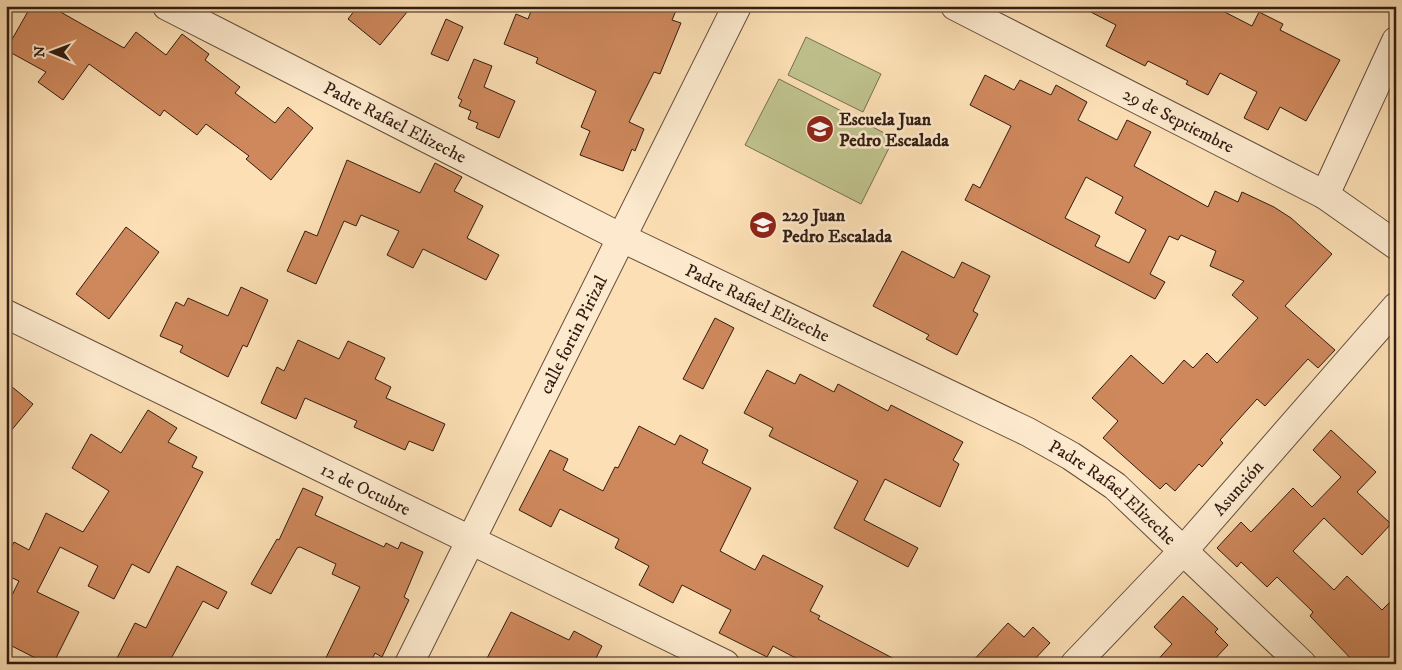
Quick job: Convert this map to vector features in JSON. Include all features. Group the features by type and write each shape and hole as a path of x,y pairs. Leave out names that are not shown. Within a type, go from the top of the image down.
{"street":[{"name":"Padre Rafael Elizeche","path":"167,6 622,238 1028,432 1071,456 1116,486 1302,664"},
{"name":"calle fortin Pirizal","path":"409,664 737,6"},
{"name":"29 de Septiembre","path":"955,6 1325,195 1396,245"},
{"path":"1325,195 1396,41"},
{"name":"Asunción","path":"1076,664 1183,551 1396,307"},
{"name":"12 de Octubre","path":"6,314 472,539 725,664"}],"green space":[{"path":"806,37 881,74 863,112 788,75"},
{"path":"779,79 894,138 861,204 745,145"}],"building":[{"path":"31,6 50,6 124,48 136,32 166,55 182,34 209,54 205,60 240,87 235,93 275,123 288,107 313,128 271,180 246,159 249,156 206,124 197,135 164,110 160,116 89,64 63,100 38,82 46,72 6,50"},
{"path":"358,6 412,6 380,45 348,19"},
{"path":"533,6 678,6 672,20 681,23 660,74 654,72 629,122 644,129 635,151 632,149 623,171 580,155 590,131 581,127 596,91 536,63 538,58 504,44 516,14 528,19"},
{"path":"1079,6 1213,6 1252,26 1259,12 1283,24 1280,30 1340,60 1306,121 1280,107 1268,130 1244,118 1257,92 1220,73 1208,95 1186,84 1188,81 1148,61 1145,66 1106,46 1116,25"},
{"path":"446,19 463,27 448,61 431,54"},
{"path":"474,59 492,66 484,87 515,101 499,138 476,128 478,123 468,119 471,111 459,106 462,100 458,98"},
{"path":"985,75 1014,90 1020,80 1051,95 1056,85 1087,102 1078,120 1117,140 1127,120 1151,132 1134,166 1208,207 1215,191 1238,202 1242,192 1274,207 1291,218 1332,254 1285,306 1335,350 1318,368 1308,359 1265,406 1257,399 1220,440 1223,443 1202,467 1199,464 1175,491 1166,483 1160,489 1103,438 1118,421 1092,398 1131,355 1163,384 1184,360 1193,368 1207,353 1217,363 1258,318 1232,295 1244,281 1210,266 1216,251 1181,235 1178,240 1169,236 1150,274 1165,282 1155,299 965,200 973,184 980,188 1011,126 970,105","holes":["1086,177 1123,197 1115,213 1146,230 1129,263 1095,246 1100,236 1065,218"]},
{"path":"347,160 420,193 435,163 462,177 454,191 483,206 467,238 499,255 486,280 423,249 413,268 387,255 399,231 361,215 356,226 344,221 316,284 287,271 305,231 317,236"},
{"path":"126,227 159,252 109,319 76,294"},
{"path":"902,251 954,278 962,262 990,276 973,311 978,314 957,355 926,339 929,335 873,306"},
{"path":"241,287 268,300 247,347 243,345 228,377 180,352 183,346 160,336 176,302 184,306 188,298 228,316"},
{"path":"715,318 734,328 703,389 683,379"},
{"path":"298,340 339,359 348,341 385,358 375,379 391,387 386,398 445,424 433,451 409,441 405,450 354,427 357,421 305,398 296,419 261,403 277,367 284,371"},
{"path":"767,370 795,384 800,374 834,392 838,384 888,411 891,405 963,442 953,460 959,464 940,507 885,479 864,520 918,548 908,567 834,528 858,481 769,436 773,428 744,413"},
{"path":"6,382 33,404 6,437"},
{"path":"148,410 177,428 168,442 197,457 192,467 203,472 149,573 132,564 114,599 88,586 98,566 60,547 37,592 79,612 53,664 47,664 6,643 6,607 19,581 6,575 6,557 14,542 29,550 46,513 83,532 109,491 72,468 91,434 121,453"},
{"path":"639,426 675,445 680,435 708,450 702,463 751,488 720,551 755,570 763,555 823,586 810,611 820,616 818,619 904,664 807,664 773,646 767,657 719,633 731,610 682,585 673,603 639,585 649,566 615,548 619,539 560,509 551,527 519,510 550,450 568,459 563,470 603,491 615,467 618,468"},
{"path":"1331,430 1376,472 1357,492 1391,524 1362,555 1324,518 1293,551 1334,590 1347,576 1382,610 1396,596 1396,664 1356,664 1310,616 1313,612 1277,577 1267,587 1241,562 1237,567 1217,548 1241,522 1251,532 1293,488 1312,507 1341,477 1313,450"},
{"path":"303,488 323,497 315,515 384,547 386,543 398,549 401,542 423,552 404,597 409,600 382,657 375,653 370,664 323,664 360,587 332,574 336,564 300,547 297,548 271,594 251,584 277,539 279,540"},
{"path":"177,566 227,592 218,609 203,601 168,664 114,664 135,623 146,628"},
{"path":"1183,596 1218,629 1215,632 1228,645 1210,664 1154,664 1172,644 1154,627"},
{"path":"511,612 569,640 574,631 602,646 593,664 484,664"},
{"path":"1008,623 1024,637 1033,627 1050,643 1030,664 970,664"}],"place":[{"name":"Escuela Juan Pedro Escalada","path":"820,129"},
{"name":"229 Juan Pedro Escalada","path":"763,225"}]}
